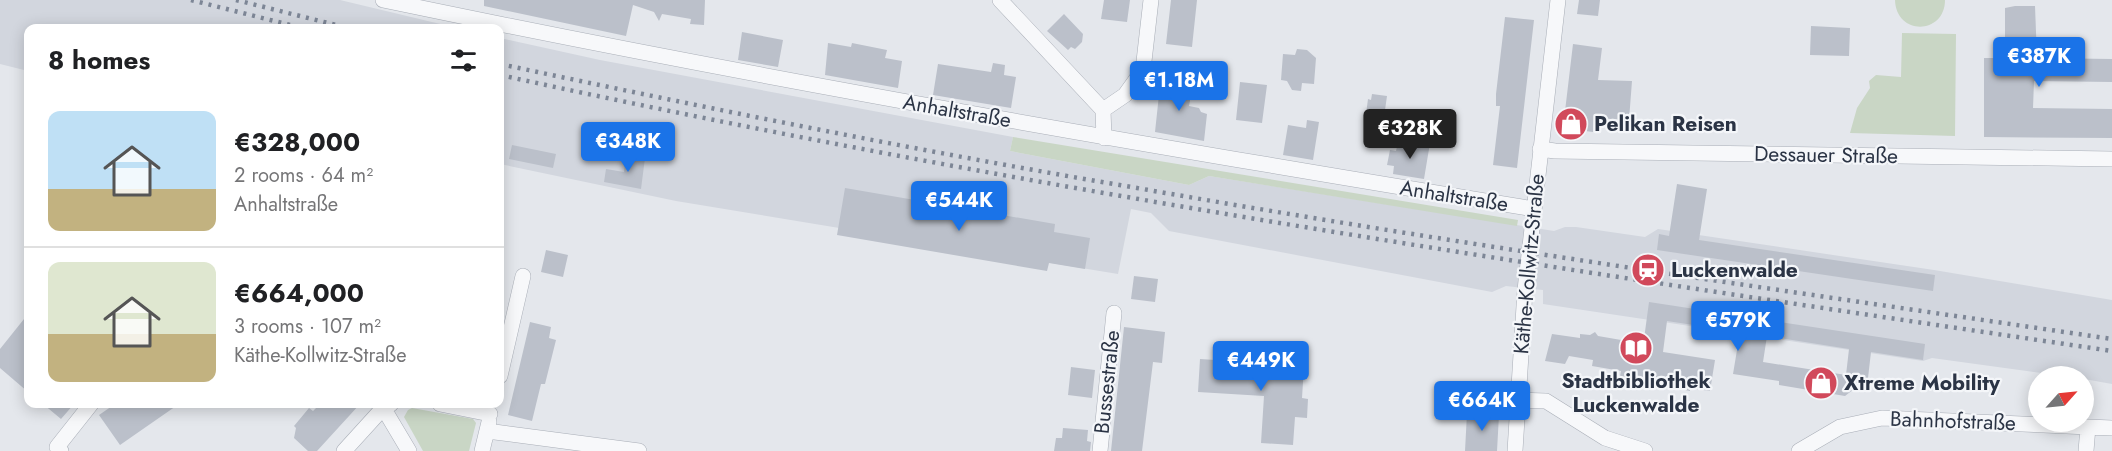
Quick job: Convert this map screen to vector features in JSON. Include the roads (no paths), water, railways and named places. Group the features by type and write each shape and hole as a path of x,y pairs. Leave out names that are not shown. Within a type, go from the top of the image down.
{"street":[{"name":"Anhaltstraße","path":"383,0 498,24"},
{"path":"1000,0 1103,110 1104,138"},
{"path":"1103,110 1125,95 1143,70 1151,0"},
{"name":"Käthe-Kollwitz-Straße","path":"1515,451 1522,321 1558,0"},
{"name":"Anhaltstraße","path":"504,25 594,44 1104,138 1534,209"},
{"name":"Dessauer Straße","path":"1540,149 2112,159"},
{"path":"504,359 523,276"},
{"name":"Bussestraße","path":"1100,451 1114,312"},
{"path":"1518,400 1546,401 1605,438 1645,451"},
{"path":"60,451 57,447 87,408"},
{"path":"344,451 382,408"},
{"path":"387,408 409,451"},
{"path":"482,451 492,409"},
{"name":"Bahnhofstraße","path":"1801,451 1840,427 1882,418 2028,424"},
{"name":"Bahnhofstraße","path":"2094,427 2112,428"},
{"path":"486,431 639,451"},
{"path":"2086,451 2088,432"}],"railway":[{"path":"191,0 286,24"},
{"path":"236,0 332,24"},
{"path":"504,65 897,145 1259,209 1624,267 2112,339"},
{"path":"504,76 700,117 1102,193 1707,291 2112,351"}],"place":[{"name":"Pelikan Reisen","path":"1571,124"},
{"name":"Luckenwalde","path":"1648,270"},
{"name":"Stadtbibliothek Luckenwalde","path":"1636,348"},
{"name":"Xtreme Mobility","path":"1821,383"}]}
